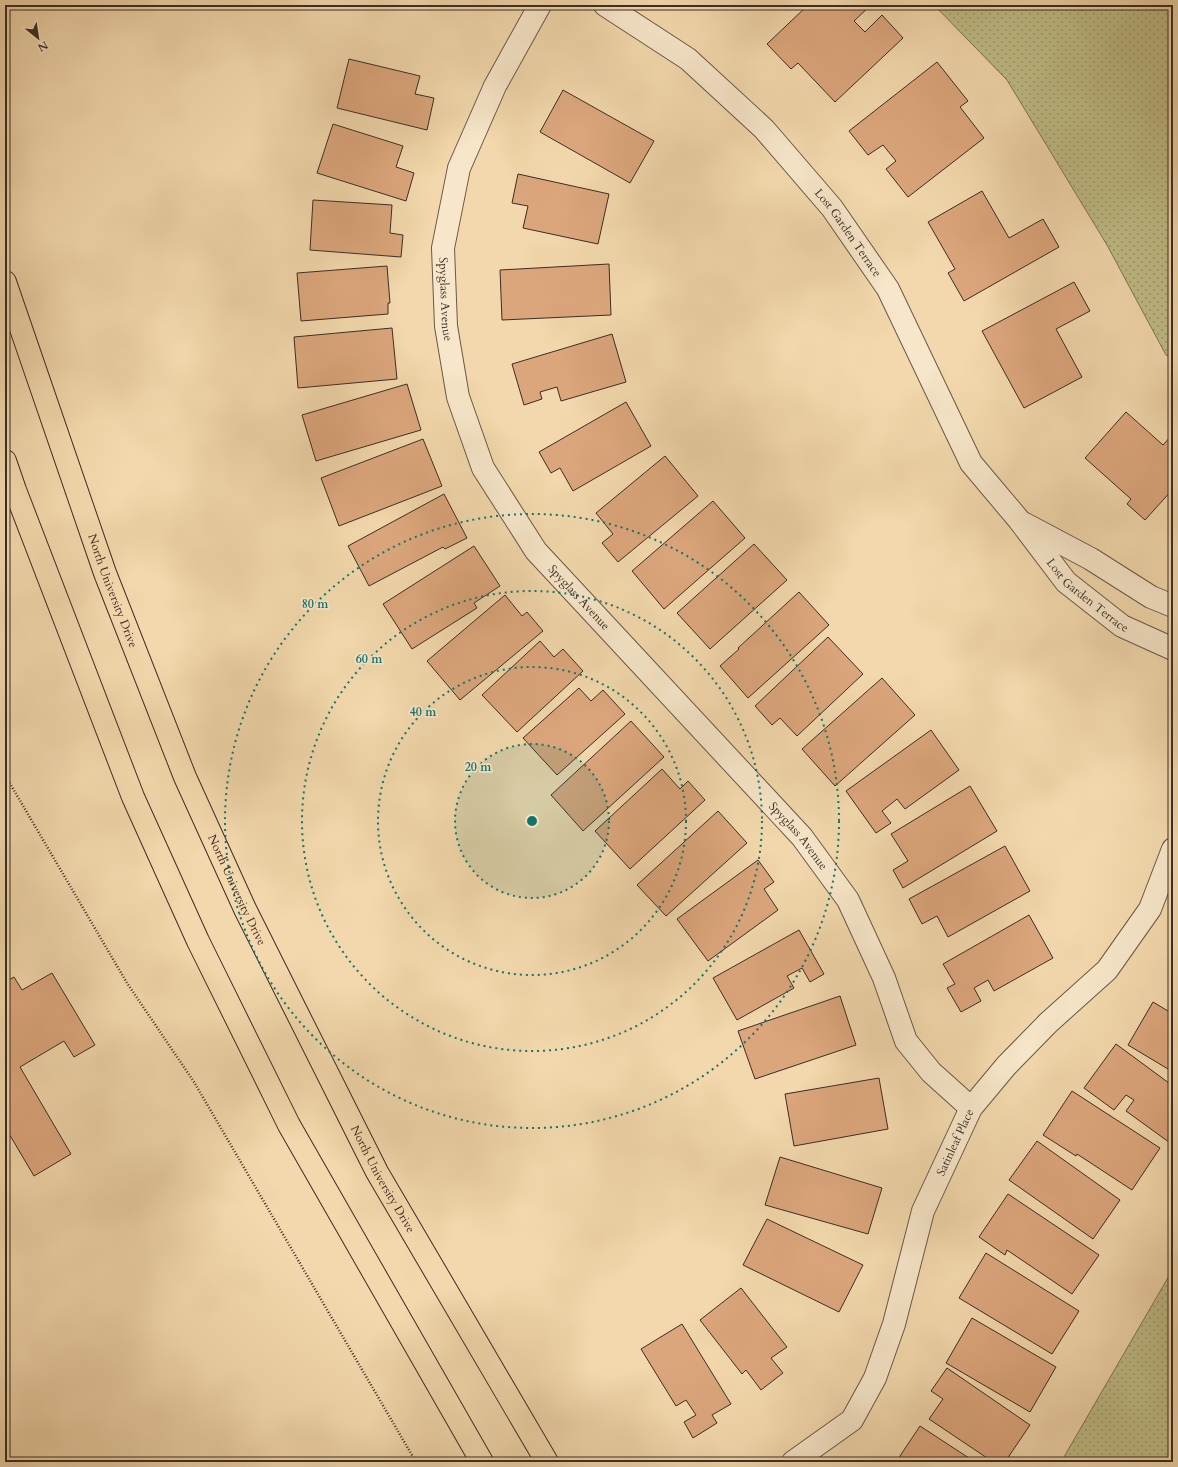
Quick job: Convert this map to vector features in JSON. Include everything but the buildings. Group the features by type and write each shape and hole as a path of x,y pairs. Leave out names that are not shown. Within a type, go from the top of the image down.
{"main road":[{"name":"North University Drive","path":"5,282 105,573 185,777 242,902 377,1172 547,1462"},
{"path":"5,460 133,797 198,941 289,1125 482,1462"}],"street":[{"name":"Spyglass Avenue","path":"540,5 495,86 459,168 443,248 446,326 458,398 483,468 536,551 802,837 848,900 884,978 906,1041 931,1072 971,1108"},
{"name":"Lost Garden Terrace","path":"605,5 688,59 764,129 832,208 888,289 971,463 1019,520 1066,582 1122,626 1173,649"},
{"name":"Lost Garden Terrace","path":"1019,520 1091,559 1151,597 1173,606"},
{"name":"Satinleaf Place","path":"792,1462 852,1420 875,1378 894,1324 923,1211 971,1108 1006,1066 1048,1023 1107,970 1150,909 1173,849"}],"path":[{"path":"5,775 128,983 194,1082 416,1462"}],"shaded area":[{"path":"934,5 1173,5 1173,359 1166,355 1107,245 1007,80"},
{"path":"1173,1269 1173,1462 1061,1462"}]}
